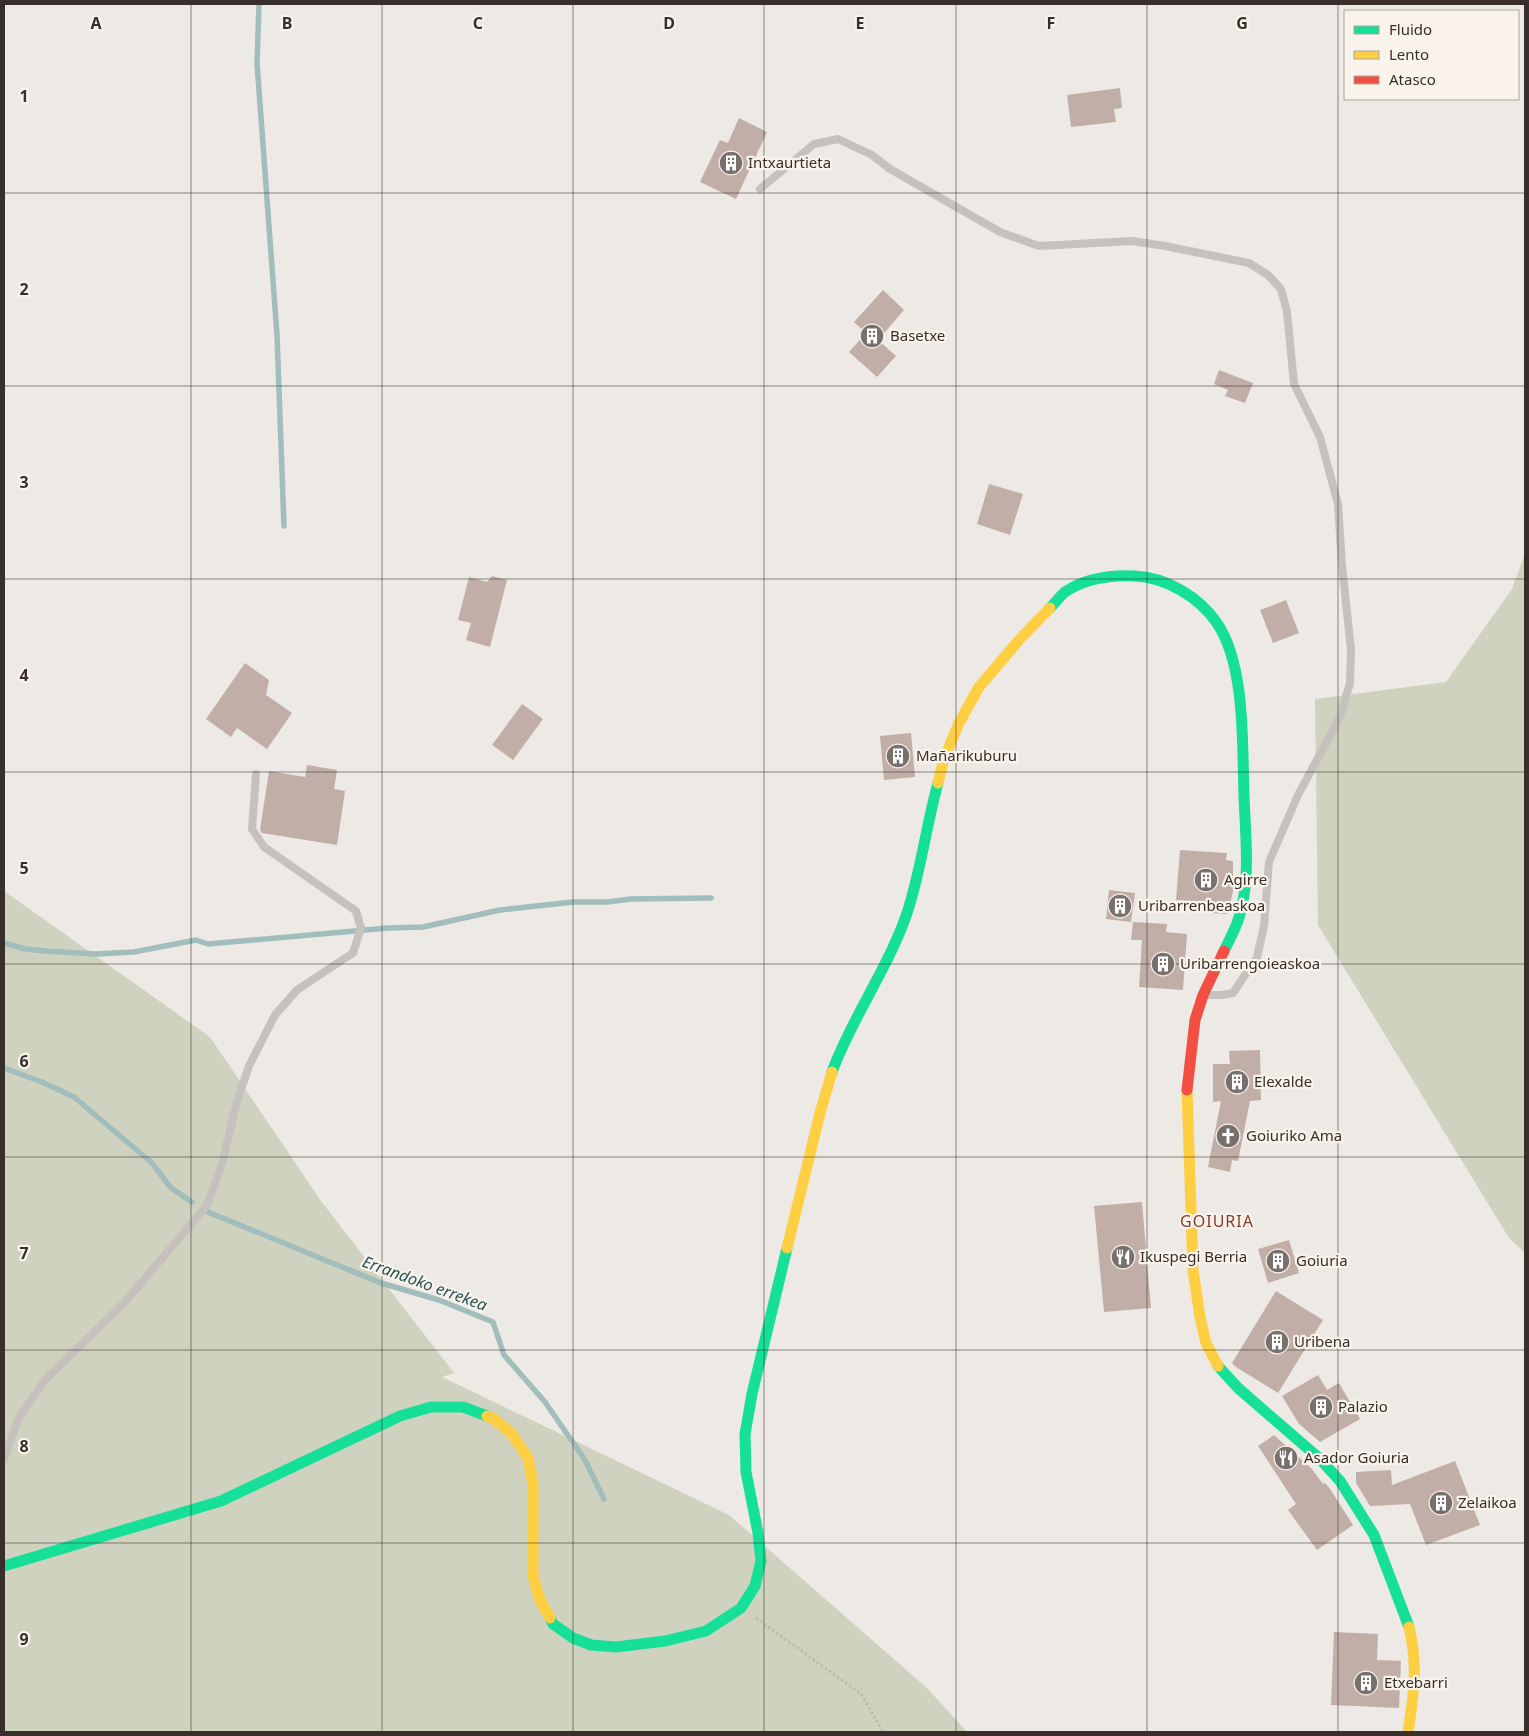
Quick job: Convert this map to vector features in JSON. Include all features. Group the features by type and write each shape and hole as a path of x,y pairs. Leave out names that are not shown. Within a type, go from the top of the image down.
{"street":[{"path":"4,1566 221,1501 400,1416 432,1407 463,1407 494,1419 512,1434 528,1458 533,1484 533,1576 540,1600 554,1624 573,1638 591,1645 616,1647 665,1641 706,1631 741,1608 755,1586 761,1561 758,1533 746,1472 745,1434 756,1375 832,1070 845,1040 893,948 907,913 944,759 959,723 979,687 1019,640 1065,592 1092,579 1116,575 1139,576 1166,582 1197,601 1217,623 1232,653 1239,692 1246,842 1245,892 1240,919 1203,995 1195,1020 1187,1095 1193,1270 1206,1343 1219,1367 1238,1388 1320,1459 1340,1481 1374,1535 1408,1621 1414,1647 1415,1684 1408,1732"}],"lane":[{"path":"760,189 814,144 838,140 872,155 890,168 1000,232 1039,246 1132,241 1165,246 1249,263 1268,275 1281,290 1287,312 1294,384 1320,437 1338,504 1351,650 1350,683 1340,717 1298,795 1269,862 1264,926 1257,957 1233,993 1203,995"},
{"path":"4,1459 19,1417 46,1379 126,1301 207,1205 222,1164 237,1100 249,1066 275,1015 297,990 353,953 361,928 356,911 264,847 252,829 256,774"}],"path":[{"path":"741,1608 861,1694 883,1732"}],"green space":[{"path":"1525,554 1525,1253 1509,1238 1318,925 1315,699 1446,682 1512,589"},
{"path":"4,891 210,1037 321,1201 454,1373 442,1377 729,1515 927,1688 967,1732 4,1732"}],"building":[{"path":"1120,88 1122,108 1114,109 1116,122 1071,127 1067,95"},
{"name":"Intxaurtieta","path":"739,118 767,132 736,199 700,182 720,140 728,143"},
{"name":"Basetxe","path":"883,290 904,310 878,340 896,356 877,377 849,352 866,333 854,322"},
{"path":"1219,370 1253,383 1245,403 1225,396 1228,390 1214,384"},
{"path":"989,484 1023,494 1010,535 977,524"},
{"path":"492,576 507,580 490,647 466,640 471,623 458,620 469,577 487,582"},
{"path":"1286,600 1299,633 1273,643 1260,610"},
{"path":"245,663 269,680 266,695 292,713 267,749 237,728 231,737 206,719"},
{"path":"522,704 543,719 513,760 492,745"},
{"name":"Mañarikuburu","path":"911,733 915,777 884,780 880,736"},
{"path":"307,765 337,770 334,789 345,791 337,845 262,833 260,830 269,771 305,777"},
{"name":"Agirre","path":"1180,850 1227,853 1226,860 1233,861 1233,891 1228,914 1209,913 1210,902 1176,900"},
{"name":"Uribarrenbeaskoa","path":"1109,890 1135,893 1131,922 1106,919"},
{"name":"Uribarrengoieaskoa","path":"1133,922 1167,924 1166,932 1187,934 1183,990 1139,987 1142,940 1131,940"},
{"path":"1260,1050 1261,1100 1250,1101 1238,1161 1232,1160 1230,1172 1208,1167 1221,1101 1213,1102 1213,1064 1230,1064 1229,1051"},
{"name":"Ikuspegi Berria","path":"1142,1202 1151,1308 1104,1312 1094,1206"},
{"name":"Goiuria","path":"1289,1240 1299,1273 1268,1283 1258,1249"},
{"name":"Uribena","path":"1276,1291 1323,1320 1278,1393 1232,1363"},
{"name":"Palazio","path":"1318,1375 1327,1390 1339,1383 1360,1419 1320,1442 1299,1424 1282,1396"},
{"path":"1274,1435 1311,1468 1323,1484 1325,1483 1353,1525 1317,1550 1288,1510 1296,1504 1258,1446"},
{"name":"Zelaikoa","path":"1455,1461 1480,1525 1426,1545 1410,1504 1370,1506 1356,1483 1356,1472 1391,1470 1392,1485"},
{"name":"Etxebarri","path":"1334,1632 1378,1634 1377,1660 1401,1661 1399,1708 1331,1705"}],"waterway":[{"path":"259,4 257,63 277,335 284,526"},
{"path":"4,943 25,949 46,951 96,954 134,952 196,940 208,944 388,928 423,927 500,910 573,902 711,898"},
{"name":"Errandoko errekea","path":"4,1068 42,1082 74,1097 152,1163 171,1188 192,1202"},
{"name":"Errandoko errekea","path":"208,1212 381,1283 439,1300 493,1322 504,1355 545,1402 585,1460 604,1499"}],"traffic: fast":[{"path":"1050,608 1065,592 1081,583 1098,578 1116,576 1146,577 1170,584 1181,590 1201,605 1217,623 1233,661 1241,707 1246,859 1243,903 1234,931 1224,951"},
{"path":"832,1072 849,1032 890,954 907,913 938,783"},
{"path":"550,1618 553,1624 573,1638 591,1645 616,1647 665,1641 706,1631 741,1608 755,1586 761,1561 758,1533 746,1472 745,1434 752,1394 787,1248"},
{"path":"1218,1366 1238,1388 1320,1459 1340,1481 1374,1535 1409,1627"},
{"path":"4,1566 221,1501 400,1416 431,1407 463,1407 487,1416"}],"traffic: slow":[{"path":"938,783 944,759 959,723 979,687 1019,640 1050,608"},
{"path":"787,1248 832,1072"},
{"path":"1187,1090 1193,1270 1206,1343 1218,1366"},
{"path":"487,1416 494,1419 512,1434 528,1458 533,1484 533,1576 540,1600 550,1618"},
{"path":"1408,1732 1414,1680 1412,1641 1409,1627"}],"traffic: jam":[{"path":"1187,1090 1195,1020 1203,995 1224,951"}],"place":[{"name":"Intxaurtieta","path":"731,163"},
{"name":"Basetxe","path":"872,336"},
{"name":"Mañarikuburu","path":"898,756"},
{"name":"Agirre","path":"1206,880"},
{"name":"Uribarrenbeaskoa","path":"1120,906"},
{"name":"Uribarrengoieaskoa","path":"1163,964"},
{"name":"Elexalde","path":"1237,1082"},
{"name":"Goiuriko Ama","path":"1228,1136"},
{"name":"Ikuspegi Berria","path":"1123,1257"},
{"name":"Goiuria","path":"1278,1261"},
{"name":"Uribena","path":"1277,1342"},
{"name":"Palazio","path":"1321,1407"},
{"name":"Asador Goiuria","path":"1286,1458"},
{"name":"Zelaikoa","path":"1441,1503"},
{"name":"Etxebarri","path":"1366,1683"}],"district":[{"name":"GOIURIA","path":"1217,1221"}]}
